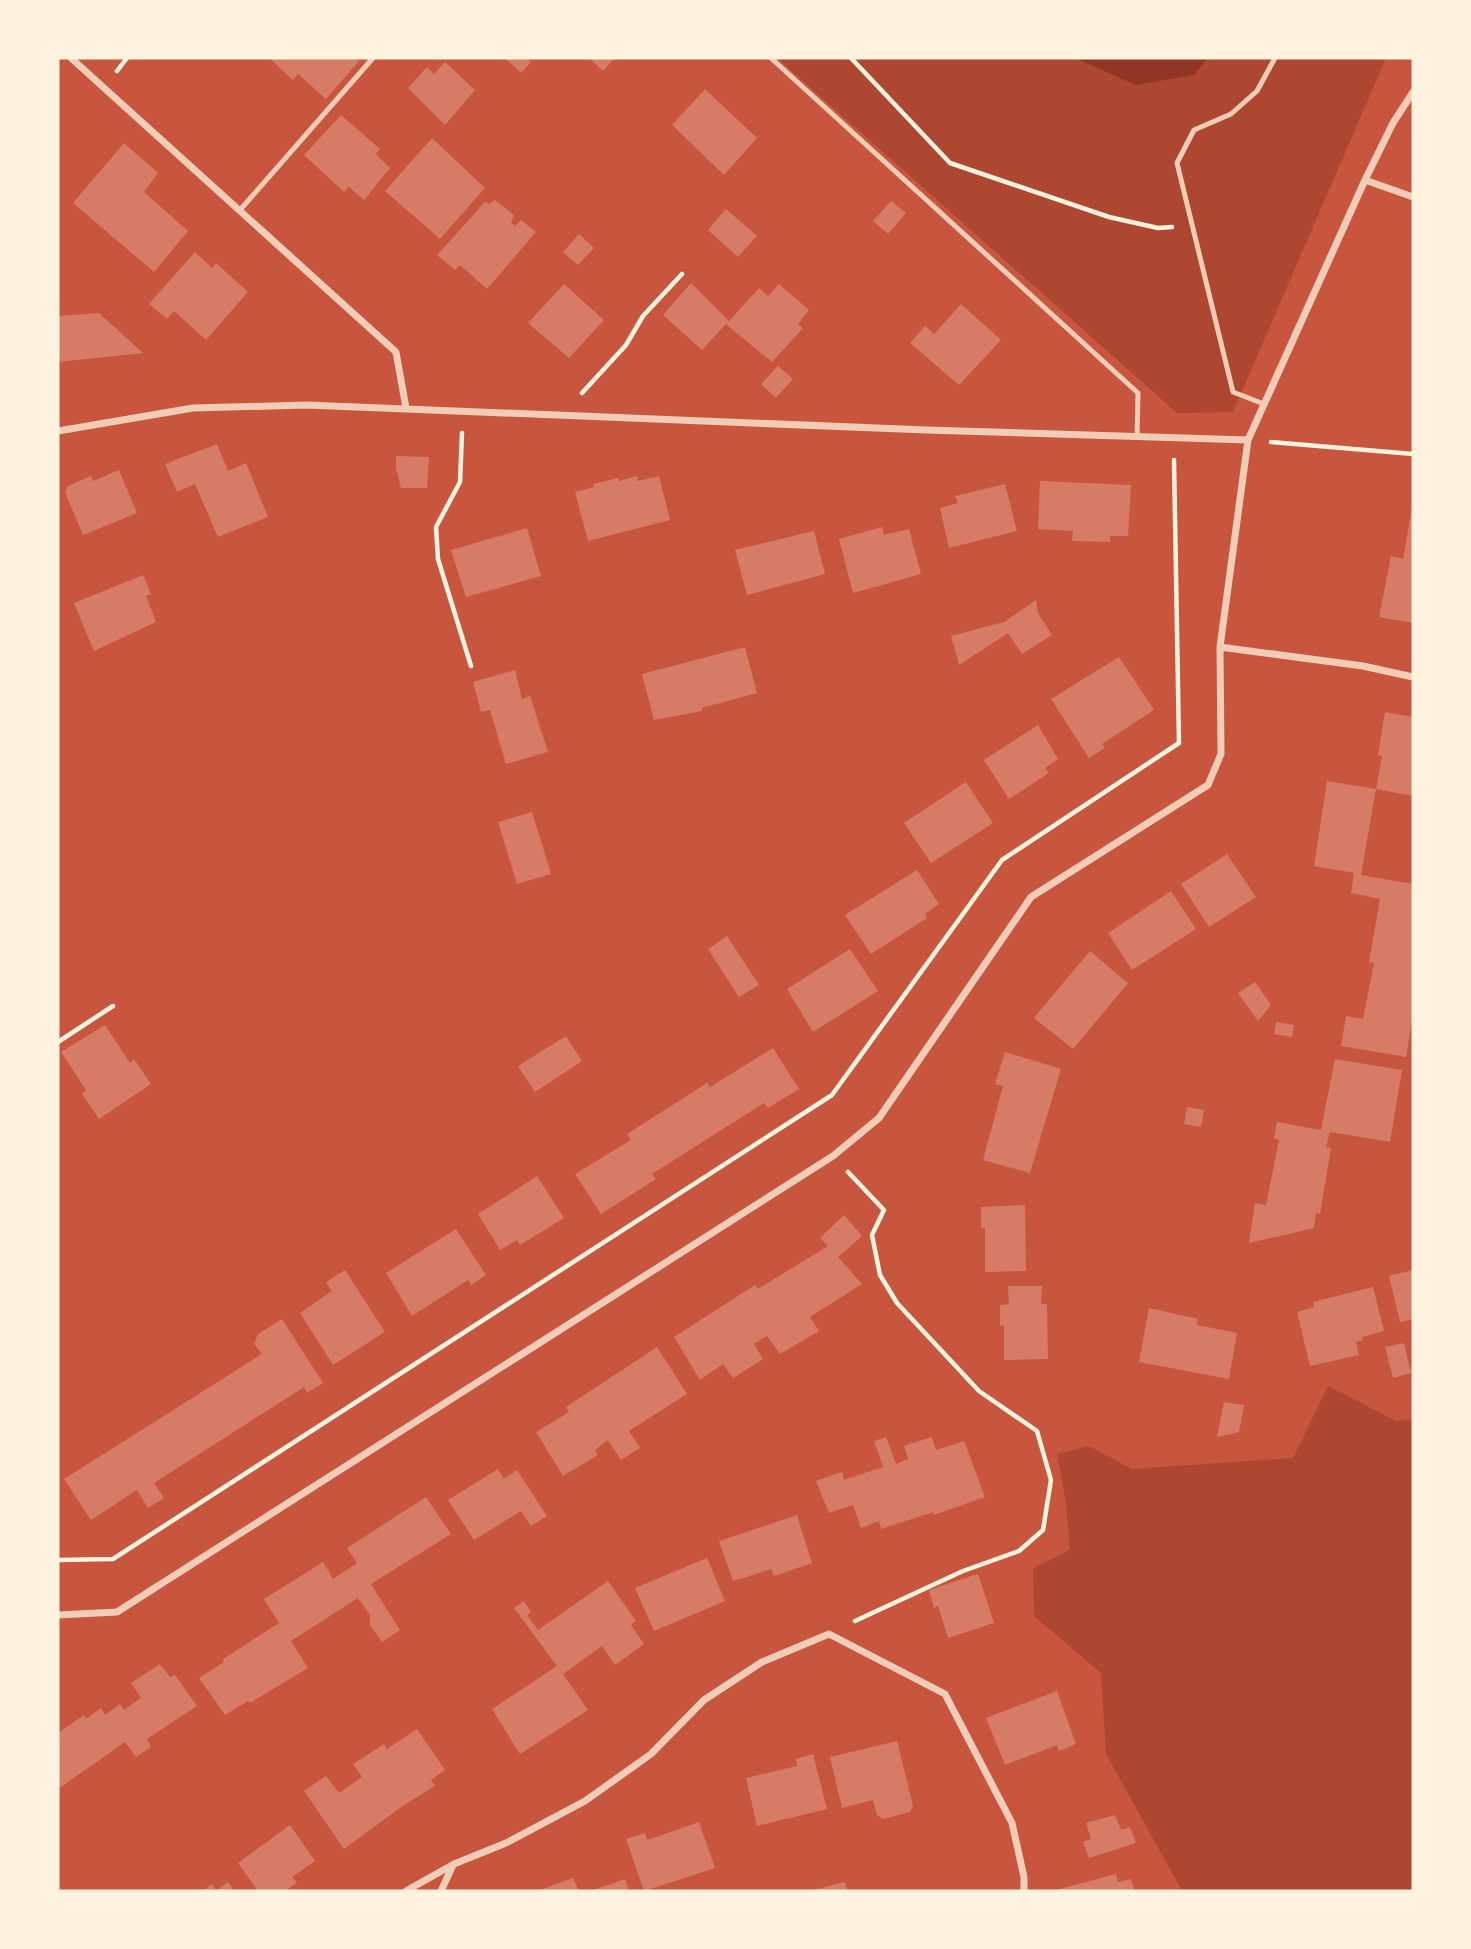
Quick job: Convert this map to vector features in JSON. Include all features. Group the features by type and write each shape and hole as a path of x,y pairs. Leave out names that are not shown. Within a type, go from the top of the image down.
{"street":[{"path":"71,58 396,352 406,408"},
{"path":"58,1615 117,1612 833,1156 879,1118 1031,897 1208,785 1222,754 1220,647 1248,440 1365,180 1393,123 1413,92"},
{"path":"1365,180 1413,197"},
{"path":"58,432 78,426 193,408 307,405 1248,440"},
{"path":"1220,647 1363,666 1413,677"},
{"path":"406,1891 454,1864 506,1843 585,1801 651,1754 704,1700 762,1662 829,1634 945,1694 1012,1823 1024,1877 1024,1891"},
{"path":"441,1891 454,1864"}],"lane":[{"path":"240,210 373,58"},
{"path":"771,58 1138,393 1137,437"},
{"path":"1264,404 1233,392 1177,163 1194,130 1231,114 1257,91 1275,58"}],"path":[{"path":"851,58 950,163 1109,217 1158,228 1192,225"},
{"path":"564,414 626,345 643,316 682,274"},
{"path":"462,433 460,482 436,527 439,559 471,666"},
{"path":"58,1560 113,1559 832,1095 1002,860 1179,743 1173,439"},
{"path":"1248,440 1413,454"},
{"path":"58,1042 113,1006"},
{"path":"829,1634 963,1571 1019,1551 1043,1530 1051,1480 1037,1431 979,1391 897,1303 880,1275 872,1235 884,1210 833,1156"}],"shaded area":[{"path":"777,58 1386,58 1233,412 1177,413"},
{"path":"1075,58 1208,58 1194,75 1136,85"},
{"path":"1328,1386 1396,1421 1413,1419 1413,1891 1182,1891 1106,1754 1101,1673 1034,1616 1033,1568 1070,1550 1066,1503 1057,1454 1089,1446 1132,1469 1293,1458"}],"building":[{"path":"269,58 355,58 359,61 326,99 298,74 293,80"},
{"path":"505,58 526,58 531,62 521,73"},
{"path":"589,58 615,58 603,71"},
{"path":"445,62 475,90 445,125 408,88 427,67 434,74"},
{"path":"705,89 757,138 724,175 672,125"},
{"path":"341,115 380,149 376,154 390,168 364,200 349,187 344,192 304,155"},
{"path":"432,138 485,188 440,239 385,191"},
{"path":"124,143 158,173 144,192 188,231 154,272 73,203"},
{"path":"495,200 514,215 511,223 515,226 521,220 536,232 487,289 460,265 455,270 437,255 485,202 489,204"},
{"path":"891,201 906,213 888,234 873,221"},
{"path":"726,209 757,236 738,257 708,230"},
{"path":"579,234 594,248 578,265 563,252"},
{"path":"195,252 212,268 216,263 248,292 206,340 174,311 167,319 149,304"},
{"path":"691,283 729,321 759,288 768,296 779,284 809,310 798,324 803,328 772,362 726,324 702,350 663,315"},
{"path":"564,284 604,320 569,358 528,323"},
{"path":"961,304 1001,340 959,385 910,343 925,326 934,334"},
{"path":"99,313 143,353 58,362 58,316"},
{"path":"778,366 793,379 776,398 761,384"},
{"path":"217,444 228,471 246,463 268,517 218,537 195,484 177,492 165,464"},
{"path":"396,456 429,457 427,488 401,488"},
{"path":"119,470 137,513 83,535 65,492 68,486 91,476 93,481"},
{"path":"637,476 638,481 659,476 670,520 588,541 575,492 594,487 593,484"},
{"path":"1040,481 1131,485 1128,536 1110,536 1110,542 1072,541 1073,531 1038,529"},
{"path":"1005,484 1017,531 949,548 940,508 958,503 955,496"},
{"path":"1412,508 1413,623 1379,617 1391,556 1403,559"},
{"path":"882,527 884,535 909,529 921,574 853,593 839,539"},
{"path":"527,528 541,576 466,597 451,550"},
{"path":"814,531 825,574 747,595 735,550"},
{"path":"143,575 151,594 146,596 156,622 94,651 74,603"},
{"path":"1036,600 1038,613 1052,635 1022,654 1008,633 959,665 951,636 1004,622"},
{"path":"745,647 757,693 702,708 702,711 654,720 642,674"},
{"path":"1119,657 1154,710 1102,744 1105,748 1089,758 1051,699"},
{"path":"515,670 522,699 530,696 548,752 506,764 490,710 481,712 473,682"},
{"path":"1385,712 1413,717 1413,796 1376,789 1382,756 1378,755"},
{"path":"1038,725 1058,759 1045,768 1049,773 1009,799 984,760"},
{"path":"1327,781 1376,789 1361,875 1413,884 1413,1015 1406,1057 1341,1046 1346,1016 1363,1019 1374,963 1369,962 1380,899 1351,893 1354,873 1314,866"},
{"path":"966,782 993,823 931,863 904,823"},
{"path":"532,812 551,874 517,884 498,822"},
{"path":"1227,854 1256,897 1209,927 1181,884"},
{"path":"917,870 939,904 925,914 927,918 871,954 845,915"},
{"path":"1171,891 1196,929 1132,970 1108,933"},
{"path":"727,936 759,985 739,997 708,949"},
{"path":"850,949 878,991 813,1032 787,989"},
{"path":"1090,951 1128,983 1073,1049 1034,1018"},
{"path":"1255,982 1271,1005 1258,1021 1238,993"},
{"path":"1276,1022 1294,1025 1292,1037 1274,1034"},
{"path":"105,1025 130,1063 134,1059 151,1084 99,1119 82,1094 86,1090 61,1052"},
{"path":"566,1036 582,1061 535,1092 518,1066"},
{"path":"773,1048 799,1089 768,1108 764,1103 652,1174 656,1179 601,1214 575,1174 631,1140 627,1134 707,1083 710,1087"},
{"path":"1005,1052 1061,1069 1030,1173 983,1160 1003,1086 995,1084"},
{"path":"1335,1059 1402,1070 1390,1142 1330,1132 1326,1147 1331,1148 1320,1214 1316,1213 1314,1228 1249,1243 1255,1203 1266,1205 1279,1140 1274,1138 1277,1122 1321,1130"},
{"path":"1187,1107 1204,1110 1201,1127 1184,1124"},
{"path":"537,1176 564,1218 520,1245 517,1240 500,1250 478,1214"},
{"path":"1025,1205 1026,1271 985,1272 985,1228 981,1228 981,1207"},
{"path":"844,1215 862,1236 838,1257 862,1284 810,1317 819,1331 780,1354 767,1336 754,1344 763,1359 733,1378 723,1364 700,1380 674,1337 755,1285 758,1289 828,1246 820,1238"},
{"path":"456,1229 486,1275 471,1285 468,1280 412,1316 386,1273"},
{"path":"345,1270 385,1332 333,1365 300,1313 332,1291 326,1282"},
{"path":"1413,1270 1413,1319 1400,1322 1389,1276"},
{"path":"1008,1286 1042,1286 1041,1304 1047,1304 1048,1359 1004,1360 1004,1325 1000,1326 1000,1305 1009,1304"},
{"path":"1373,1287 1384,1331 1362,1337 1363,1340 1356,1342 1359,1355 1310,1366 1297,1312 1314,1307 1313,1302"},
{"path":"1149,1308 1198,1319 1197,1325 1237,1333 1229,1379 1139,1362"},
{"path":"282,1319 323,1383 307,1393 304,1387 154,1483 164,1498 148,1508 137,1490 91,1520 64,1479 262,1354 254,1344 258,1334"},
{"path":"1404,1343 1411,1373 1393,1378 1385,1347"},
{"path":"657,1347 687,1394 629,1431 640,1448 621,1460 608,1440 595,1450 598,1455 563,1476 536,1432 569,1412 566,1407"},
{"path":"1224,1402 1244,1405 1239,1432 1217,1437"},
{"path":"886,1437 896,1464 908,1459 904,1446 932,1437 936,1450 964,1441 985,1497 881,1529 879,1521 861,1528 853,1505 829,1513 816,1481 842,1472 844,1480 883,1467 874,1441"},
{"path":"498,1469 504,1479 517,1470 547,1516 531,1526 521,1511 474,1540 448,1500"},
{"path":"426,1497 451,1534 371,1584 400,1630 382,1642 370,1625 370,1615 358,1598 291,1641 308,1668 225,1715 199,1678 279,1623 264,1599 323,1562 333,1579 357,1563 347,1548"},
{"path":"797,1515 812,1563 774,1576 771,1569 733,1581 719,1541"},
{"path":"707,1558 725,1601 654,1631 635,1588"},
{"path":"978,1574 994,1623 948,1638 938,1606 934,1608 929,1590"},
{"path":"608,1581 636,1621 631,1625 644,1644 615,1665 602,1646 563,1674 588,1710 520,1754 492,1709 557,1666 514,1608 524,1601 531,1612 527,1615 538,1630"},
{"path":"160,1664 170,1677 175,1675 197,1706 147,1739 151,1747 136,1757 125,1742 58,1789 58,1733 84,1715 86,1719 101,1708 105,1715 120,1704 124,1710 141,1698 131,1683"},
{"path":"1057,1691 1076,1744 1059,1751 1057,1745 1005,1765 986,1718"},
{"path":"417,1729 445,1770 431,1780 435,1786 344,1849 304,1791 326,1776 339,1793 362,1777 353,1764 384,1744 387,1749"},
{"path":"897,1741 913,1806 910,1812 883,1819 877,1815 873,1800 842,1808 830,1757"},
{"path":"813,1754 827,1809 757,1826 746,1778 797,1766 796,1759"},
{"path":"1115,1815 1121,1830 1130,1827 1136,1843 1089,1858 1083,1842 1091,1839 1086,1823"},
{"path":"699,1822 715,1868 644,1891 626,1839 645,1833 647,1840"},
{"path":"290,1825 315,1861 292,1877 297,1883 285,1891 258,1891 238,1863"},
{"path":"1116,1874 1118,1882 1131,1879 1135,1891 1052,1891"},
{"path":"573,1878 579,1891 537,1891"},
{"path":"625,1879 629,1891 590,1891"},
{"path":"228,1882 234,1891 216,1891"},
{"path":"845,1882 847,1891 813,1891 813,1890"},
{"path":"212,1884 216,1891 203,1891"}]}
